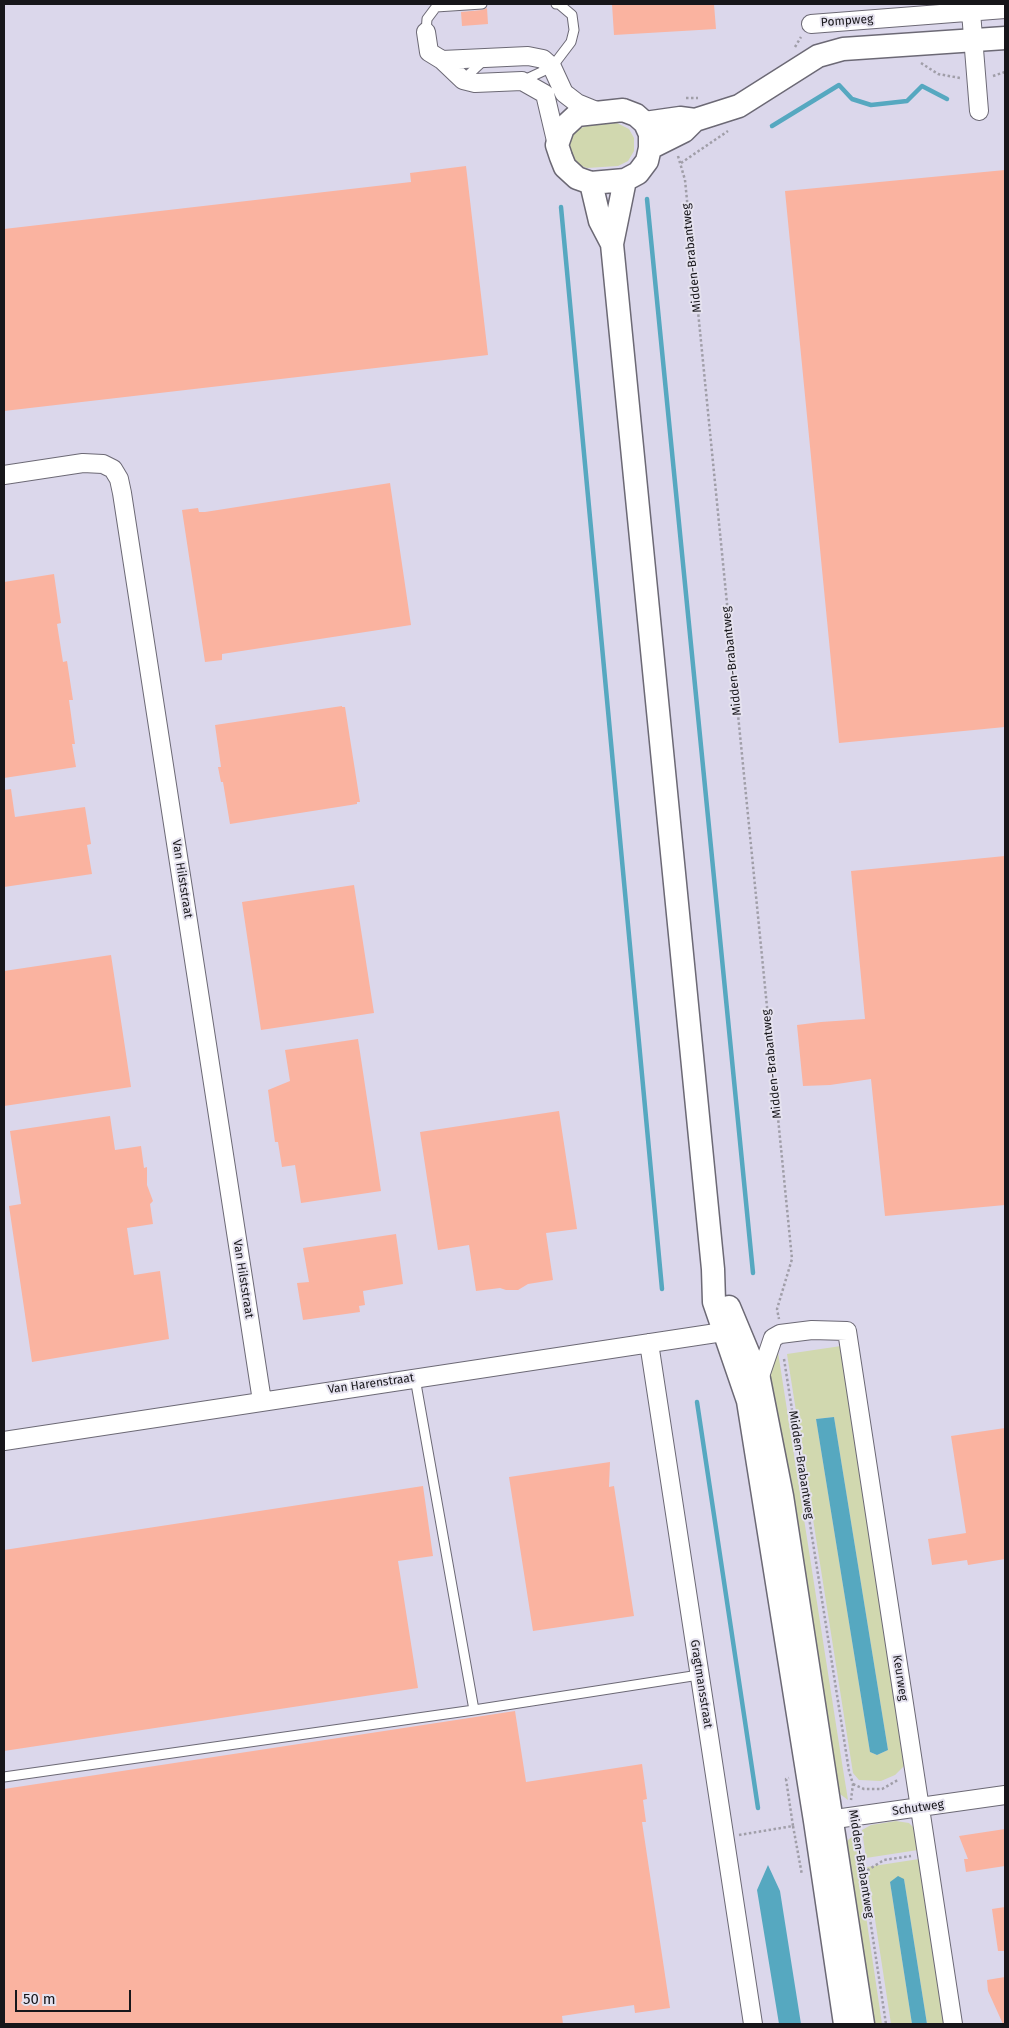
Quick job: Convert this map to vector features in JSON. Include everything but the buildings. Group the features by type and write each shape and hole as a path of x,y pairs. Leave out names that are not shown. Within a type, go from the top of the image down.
{"street":[{"name":"Pompweg","path":"811,24 1005,9"},
{"path":"971,12 979,111"},
{"path":"426,32 429,52 442,60 463,80 475,83 522,81 545,94 558,145 565,167 577,178 591,183 625,180 638,173 647,161 650,148 650,134 645,123 636,115 623,110 599,112 577,115 563,128 558,145"},
{"path":"645,123 680,118 695,120 738,106 818,56 842,49 1005,38"},
{"path":"442,60 528,56 544,59 552,67 564,93 577,103 599,112"},
{"path":"650,148 684,131 695,120"},
{"name":"Midden-Brabantweg","path":"625,180 612,244 713,1269 748,1401 816,1772"},
{"name":"Midden-Brabantweg","path":"591,183 600,221 612,244"},
{"name":"Van Hilststraat","path":"4,475 83,463 103,464 113,469 119,480 262,1401"},
{"name":"Midden-Brabantweg","path":"730,1329 760,1379 782,1496 823,1820 845,2024"},
{"name":"Van Harenstraat","path":"4,1441 650,1343 730,1329"},
{"name":"Keurweg","path":"780,1334 812,1330 846,1331 953,2024"},
{"path":"760,1379 773,1338 780,1334"},
{"name":"Gragtmansstraat","path":"650,1343 753,2024"},
{"name":"Schutweg","path":"823,1820 1005,1795"},
{"name":"Midden-Brabantweg","path":"823,1820 863,2024"}],"lane":[{"path":"426,32 427,19 436,7 482,4"},
{"path":"522,81 552,67 571,42 574,30 572,15 559,4 556,4"},
{"path":"463,80 486,58"},
{"path":"415,1378 474,1710"},
{"path":"4,1777 474,1710 699,1675"}],"path":[{"name":"Pompweg","path":"794,51 806,29 811,24"},
{"path":"916,60 938,74 959,78 992,76 1005,72"},
{"path":"679,99 705,97"},
{"path":"681,162 733,127"},
{"name":"Midden-Brabantweg","path":"671,137 681,162 690,229 792,1259 778,1309 780,1334 849,1771 853,1784 851,1797 886,2024"},
{"path":"853,1784 864,1789 882,1789 893,1784 914,1769"},
{"path":"725,1836 752,1834 793,1826 786,1779 816,1772 849,1771"},
{"path":"863,1874 884,1860 928,1854"}],"shaded area":[{"path":"4,4 1005,4 1005,2024 4,2024"}],"green space":[{"path":"617,123 629,129 634,138 634,151 628,161 618,166 587,168 579,165 573,159 569,145 573,134 577,130 588,125"},
{"path":"841,1346 904,1766 895,1775 881,1781 859,1780 853,1773 787,1354","holes":["834,1417 888,1750 877,1755 870,1752 816,1419"]},
{"path":"778,1352 848,1800 836,1791 766,1365"},
{"path":"896,1821 909,1823 913,1827 918,1850 866,1858 862,1830 871,1825"},
{"path":"854,1835 882,2024 867,2024 842,1852 848,1840"},
{"path":"919,1859 944,2024 927,2024 904,1879 890,1882 912,2024 891,2024 867,1867"}],"water":[{"path":"834,1417 888,1750 877,1755 870,1752 816,1419"},
{"path":"768,1865 780,1891 801,2024 779,2024 757,1890"},
{"path":"898,1876 904,1879 927,2024 912,2024 890,1882"}],"waterway":[{"path":"772,126 839,85 852,99 871,105 907,101 922,86 947,99"},
{"path":"647,199 753,1273"},
{"path":"561,207 662,1289"},
{"path":"697,1402 758,1808"}]}
